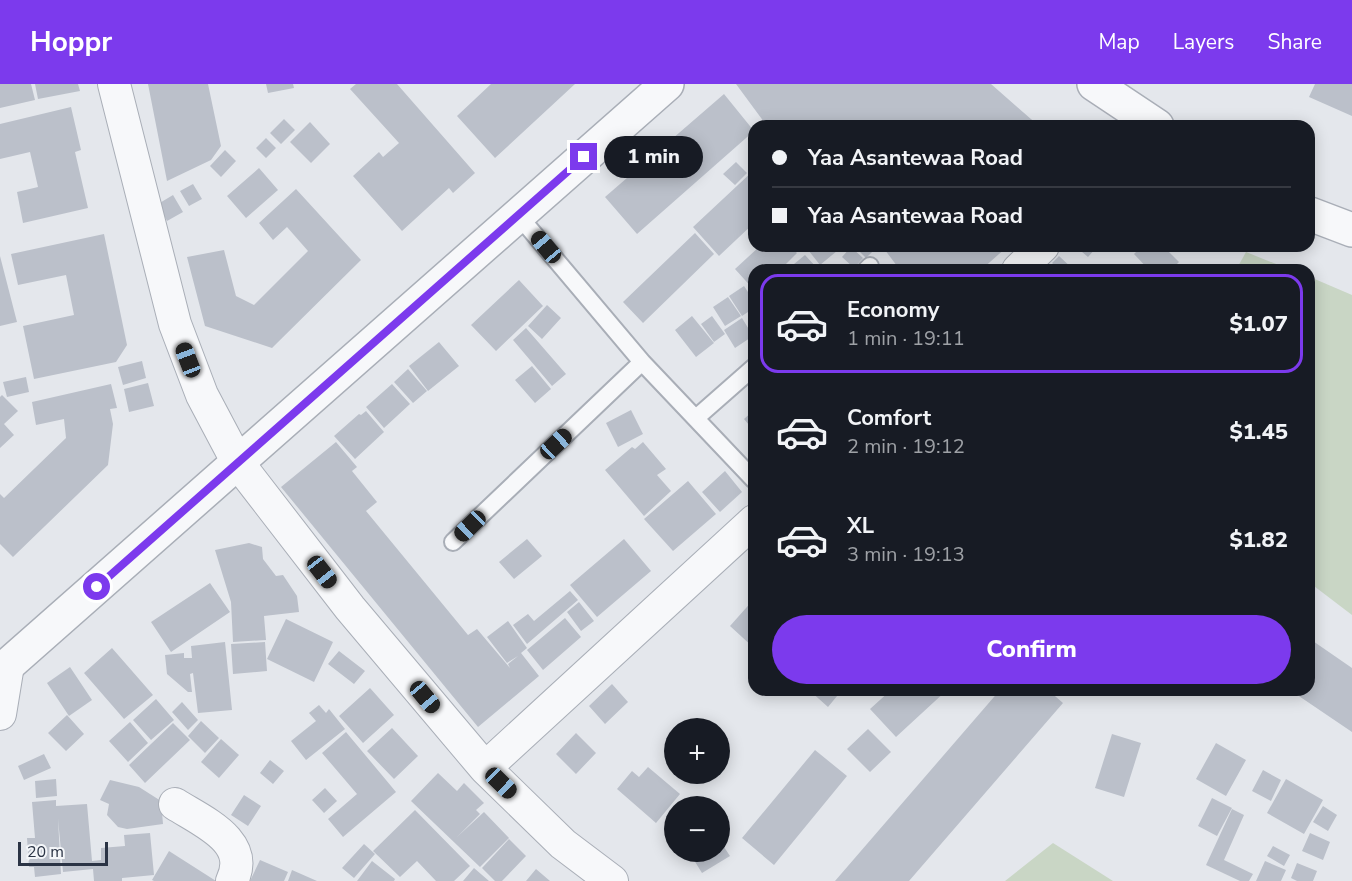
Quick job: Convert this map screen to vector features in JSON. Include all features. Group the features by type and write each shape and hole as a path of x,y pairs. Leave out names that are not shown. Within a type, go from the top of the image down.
{"street":[{"path":"114,84 175,324 202,395 238,463 350,608 485,768 563,844 612,881"},
{"path":"0,714 4,669 667,84"},
{"path":"1094,84 1146,120"},
{"path":"1315,216 1352,230"},
{"path":"1024,264 1037,252"},
{"path":"485,768 748,527"},
{"path":"175,804 222,834 235,851 237,871 232,881"}],"lane":[{"path":"518,215 642,362 748,474"},
{"path":"453,542 642,362"},
{"path":"696,418 748,372"}],"green space":[{"path":"1246,252 1276,264 1239,264"},
{"path":"1315,279 1352,295 1352,615 1315,587"},
{"path":"1053,843 1113,881 1005,881"}],"building":[{"path":"0,84 31,84 35,100 0,108"},
{"path":"35,84 78,84 80,91 38,99"},
{"path":"148,84 208,84 221,146 211,160 167,181"},
{"path":"266,84 293,84 294,88 268,93"},
{"path":"356,84 397,84 475,173 453,193 449,188 402,231 353,176 379,152 383,157 399,143 350,89"},
{"path":"491,84 575,84 495,158 457,116"},
{"path":"736,84 991,84 1032,120 877,120 763,120"},
{"path":"1315,84 1352,84 1352,116 1309,97"},
{"path":"724,94 748,124 748,136 637,234 605,197"},
{"path":"71,107 81,150 75,152 88,208 23,223 17,192 38,187 30,152 0,159 0,124"},
{"path":"284,119 295,130 281,144 270,133"},
{"path":"310,122 330,144 311,163 290,142"},
{"path":"266,138 276,148 266,158 256,148"},
{"path":"225,150 236,161 221,177 210,166"},
{"path":"736,162 747,173 735,185 723,174"},
{"path":"259,168 278,190 246,218 227,196"},
{"path":"748,176 748,229 719,256 693,227"},
{"path":"193,184 202,199 189,206 180,191"},
{"path":"296,189 361,260 272,348 205,326 187,257 224,250 236,296 254,305 308,251 287,227 273,240 259,223"},
{"path":"173,195 183,212 167,221 158,204"},
{"path":"695,233 714,254 643,323 623,302"},
{"path":"104,234 127,345 116,362 34,379 23,326 74,315 66,275 18,285 11,254"},
{"path":"753,252 797,253 786,264 748,264 748,283 735,269"},
{"path":"810,252 836,252 821,264"},
{"path":"846,252 856,252 863,258 858,264 850,264 842,257"},
{"path":"860,252 872,252 866,258"},
{"path":"886,252 1001,252 988,264 896,264"},
{"path":"1082,252 1092,252 1088,257"},
{"path":"1136,252 1169,252 1179,262 1177,264 1143,264 1134,254"},
{"path":"805,255 813,264 794,264"},
{"path":"0,256 17,322 0,326"},
{"path":"1059,256 1068,264 1053,264"},
{"path":"519,280 543,306 496,351 471,325"},
{"path":"744,286 748,292 748,312 742,316 729,296"},
{"path":"728,297 741,316 725,326 713,307"},
{"path":"547,305 561,318 542,339 528,326"},
{"path":"692,316 714,343 696,357 675,330"},
{"path":"712,316 725,334 714,342 701,324"},
{"path":"742,318 748,328 748,339 735,348 724,330"},
{"path":"526,328 566,374 552,386 513,340"},
{"path":"439,342 459,366 428,391 409,366"},
{"path":"142,361 146,378 123,385 118,367"},
{"path":"532,366 551,389 535,403 515,380"},
{"path":"408,369 427,391 413,403 394,382"},
{"path":"26,377 29,392 7,397 3,382"},
{"path":"148,383 154,406 129,412 124,389"},
{"path":"111,384 117,408 110,409 113,424 108,465 13,557 0,544 0,494 4,498 66,438 64,419 36,425 32,402"},
{"path":"392,384 410,404 384,428 366,407"},
{"path":"2,395 18,411 4,424 14,435 0,448 0,397"},
{"path":"631,410 643,434 618,447 606,423"},
{"path":"366,411 384,432 355,459 334,436 359,414"},
{"path":"336,442 357,467 352,471 377,502 366,511 468,635 477,629 510,668 508,664 518,656 507,663 487,637 508,621 527,648 521,653 539,676 478,727 281,487"},
{"path":"643,442 666,469 657,475 671,491 644,516 605,470 632,447 635,449"},
{"path":"725,471 742,492 720,512 702,492"},
{"path":"688,481 716,514 673,551 644,519"},
{"path":"527,539 542,556 514,579 499,562"},
{"path":"624,539 651,571 597,617 570,585"},
{"path":"249,543 262,547 263,559 276,576 283,575 297,596 299,612 264,616 266,640 233,642 231,602 215,550"},
{"path":"210,583 230,612 171,652 151,622"},
{"path":"570,591 578,600 527,644 513,625 528,614 534,621"},
{"path":"579,602 594,621 581,631 567,612"},
{"path":"748,606 748,642 730,626"},
{"path":"565,618 581,637 543,670 527,650"},
{"path":"286,619 333,642 314,682 267,659"},
{"path":"225,642 232,710 198,713 193,673 190,674 192,692 188,692 167,674 165,655 184,653 184,658 192,658 191,646"},
{"path":"265,642 267,671 233,674 231,644"},
{"path":"1315,642 1352,668 1352,732 1299,696 1315,696"},
{"path":"112,648 153,695 124,719 84,673"},
{"path":"339,651 365,671 354,684 328,664"},
{"path":"70,667 92,700 69,716 47,683"},
{"path":"612,684 628,702 605,724 589,706"},
{"path":"370,688 394,715 363,743 339,716"},
{"path":"816,696 837,696 828,707"},
{"path":"884,696 940,696 896,737 870,709"},
{"path":"995,696 1055,696 1063,703 909,881 835,881"},
{"path":"156,699 174,720 151,740 133,720"},
{"path":"182,702 198,720 188,730 172,712"},
{"path":"319,705 326,713 329,709 345,729 306,760 291,741 316,721 309,713"},
{"path":"67,715 84,734 66,751 48,733"},
{"path":"201,721 219,738 205,753 188,736"},
{"path":"130,722 148,743 128,762 109,741"},
{"path":"173,723 190,740 145,783 129,765"},
{"path":"392,728 418,756 394,779 367,751"},
{"path":"868,729 891,752 870,772 847,749"},
{"path":"346,732 396,792 343,837 328,819 357,794 322,753"},
{"path":"576,733 596,753 576,774 556,754"},
{"path":"1112,734 1141,743 1124,797 1095,788"},
{"path":"221,739 239,755 219,778 201,762"},
{"path":"1216,743 1246,760 1226,796 1196,779"},
{"path":"815,750 847,776 774,865 742,838"},
{"path":"44,754 51,768 24,780 18,766"},
{"path":"270,760 284,771 273,784 260,773"},
{"path":"648,767 664,780 664,784 668,784 680,794 664,796 664,813 656,823 617,789 632,771 639,777"},
{"path":"1263,770 1281,780 1271,801 1252,791"},
{"path":"438,773 457,791 464,783 484,803 476,810 480,814 457,837 484,812 509,838 480,867 411,801"},
{"path":"56,779 57,796 36,798 35,781"},
{"path":"1286,779 1323,800 1304,834 1267,813"},
{"path":"110,780 139,787 161,801 163,824 127,829 118,827 107,815 109,804 100,800"},
{"path":"325,788 337,801 324,813 312,800"},
{"path":"244,795 261,806 248,826 231,815"},
{"path":"1212,798 1232,808 1217,836 1198,826"},
{"path":"56,800 56,806 87,804 92,861 101,860 101,848 125,846 124,835 150,833 154,875 122,878 122,881 94,881 93,869 63,872 58,819 61,874 35,877 34,867 29,867 27,838 35,838 32,802"},
{"path":"1323,806 1337,815 1328,831 1313,822"},
{"path":"1232,809 1244,815 1224,860 1253,874 1249,881 1240,881 1206,865"},
{"path":"415,810 470,866 454,881 436,881 417,861 400,877 373,851"},
{"path":"1310,833 1330,842 1323,860 1302,851"},
{"path":"509,839 526,856 502,881 495,881 482,868"},
{"path":"364,844 375,854 354,878 342,868"},
{"path":"1273,846 1290,855 1284,866 1267,856"},
{"path":"169,851 216,881 152,880"},
{"path":"260,860 288,872 284,881 250,881"},
{"path":"372,861 395,879 394,881 357,881"},
{"path":"1265,861 1286,870 1281,881 1256,881"},
{"path":"695,862 720,862 702,873"},
{"path":"1297,863 1317,871 1313,881 1297,881 1291,878"},
{"path":"474,868 489,881 463,881"},
{"path":"536,869 550,881 526,881"},
{"path":"292,870 317,881 288,881"}],"route":[{"path":"97,587 584,157"}]}
